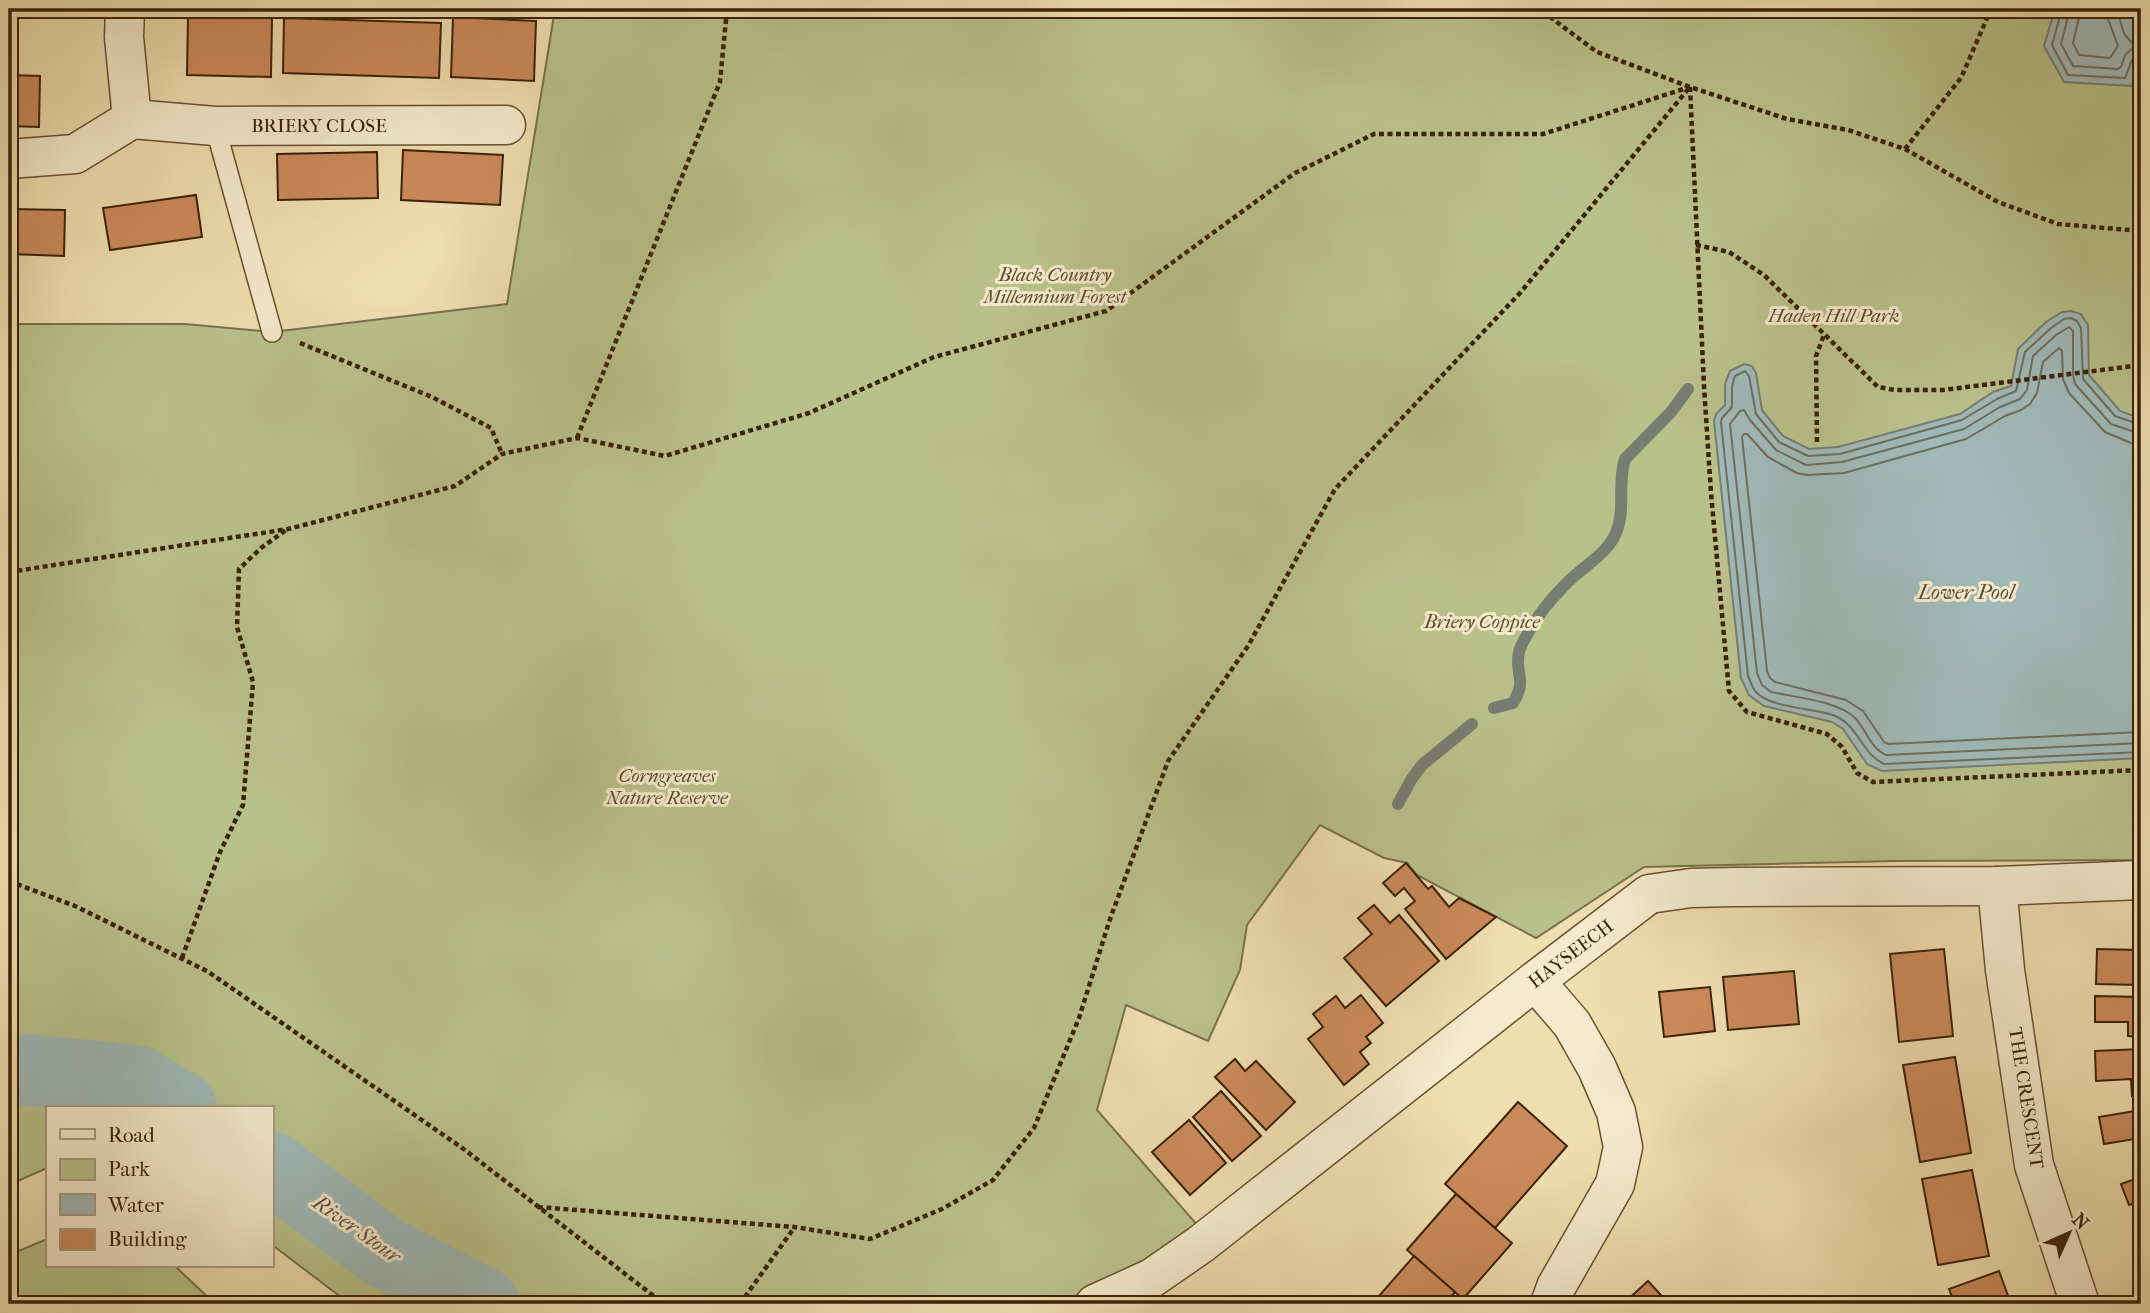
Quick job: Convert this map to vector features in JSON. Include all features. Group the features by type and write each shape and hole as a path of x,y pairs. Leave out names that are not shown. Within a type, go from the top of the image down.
{"street":[{"path":"9,159 75,154 132,120 124,37 125,9"},
{"name":"BRIERY CLOSE","path":"132,120 215,126 506,125"},
{"name":"HAYSEECH","path":"1096,1304 1152,1278 1202,1244 1649,894 1691,888 1997,886 2141,880"},
{"name":"THE CRESCENT","path":"1997,886 2006,970 2034,1165 2080,1304"},
{"path":"1535,981 1572,1024 1597,1068 1616,1112 1623,1147 1615,1184 1556,1287 1550,1304"}],"lane":[{"path":"215,126 272,332"}],"path":[{"path":"577,438 720,82 727,9"},
{"path":"1546,9 1550,17 1597,52 1787,119 1848,130 1905,149 1998,202 2058,224 2141,231"},
{"path":"1905,149 1961,78 1991,9"},
{"path":"9,572 288,529 455,486 502,454 577,438 665,456 808,413 934,357 1106,311 1295,173 1374,134 1543,134 1690,87"},
{"path":"1690,87 1696,245 1711,493 1729,691 1747,712 1827,734 1842,747 1857,773 1873,782 2141,770"},
{"path":"538,1207 794,1227 870,1239 942,1209 993,1180 1034,1128 1079,1018 1109,922 1168,761 1248,646 1335,489 1520,293 1690,87"},
{"path":"1696,245 1729,252 1764,275 1878,387 1895,390 1943,390 2141,365"},
{"path":"272,332 432,397 491,428 502,454"},
{"path":"1817,442 1816,356 1824,335"},
{"path":"182,958 220,852 243,806 253,682 237,627 239,569 261,548 288,529"},
{"path":"9,881 75,906 206,971 454,1142 664,1304"},
{"path":"740,1304 794,1227"}],"green space":[{"name":"Corngreaves Nature Reserve","path":"555,9 2141,9 2141,860 1893,861 1644,867 1536,938 1417,875 1407,863 1384,858 1320,825 1247,925 1240,970 1208,1041 1126,1005 1097,1110 1199,1227 1143,1269 1055,1304 350,1304 273,1246 273,1106 46,1106 46,1168 9,1185 9,324 185,324 272,332 507,304"},
{"path":"46,1239 46,1268 177,1268 215,1304 9,1304 9,1255"}],"water":[{"path":"2055,9 2132,9 2140,48 2132,86 2064,82 2044,46"},
{"name":"Lower Pool","path":"2062,312 2081,314 2088,325 2089,375 2120,411 2141,419 2141,758 1882,771 1867,764 1843,729 1832,722 1764,706 1749,695 1741,678 1714,421 1716,414 1725,405 1725,384 1730,371 1744,364 1752,366 1756,373 1762,410 1783,436 1809,449 1838,447 1960,414 1993,392 2011,386 2018,349 2046,322"}],"building":[{"path":"188,16 272,18 271,77 187,75"},
{"path":"453,17 536,21 534,81 451,77"},
{"path":"284,18 441,23 439,78 283,73"},
{"path":"9,75 40,76 39,127 9,126"},
{"path":"403,150 503,155 500,205 401,200"},
{"path":"377,152 378,198 278,200 277,154"},
{"path":"196,195 202,237 110,250 103,208"},
{"path":"9,209 65,210 64,256 9,254"},
{"path":"1406,863 1428,889 1432,886 1449,907 1459,898 1496,917 1446,959 1405,909 1415,901 1404,888 1395,896 1383,883"},
{"path":"1374,905 1390,923 1399,915 1439,961 1386,1006 1344,958 1372,934 1358,918"},
{"path":"1944,949 1953,1036 1899,1042 1890,954"},
{"path":"2097,949 2141,950 2141,985 2096,984"},
{"path":"1794,971 1799,1024 1728,1030 1723,977"},
{"path":"1710,987 1715,1031 1664,1037 1659,992"},
{"path":"1361,995 1383,1023 1366,1037 1371,1043 1360,1052 1369,1064 1344,1085 1308,1039 1323,1027 1313,1014 1336,996 1345,1008"},
{"path":"2095,996 2141,997 2141,1037 2128,1036 2128,1022 2095,1022"},
{"path":"2141,1049 2141,1096 2132,1096 2131,1079 2096,1081 2095,1051"},
{"path":"1955,1057 1971,1153 1920,1162 1903,1065"},
{"path":"1235,1059 1245,1071 1256,1061 1295,1102 1266,1130 1215,1077"},
{"path":"1221,1091 1261,1136 1232,1161 1193,1117"},
{"path":"1518,1102 1567,1146 1495,1228 1445,1184"},
{"path":"2141,1110 2141,1138 2104,1144 2099,1117"},
{"path":"1189,1120 1226,1163 1190,1195 1152,1152"},
{"path":"1972,1170 1989,1256 1938,1265 1922,1179"},
{"path":"2141,1177 2141,1201 2129,1205 2121,1184"},
{"path":"1456,1194 1512,1243 1463,1299 1407,1250"},
{"path":"1414,1256 1455,1292 1445,1304 1372,1304"},
{"path":"1999,1271 2011,1304 1955,1304 1949,1289"},
{"path":"1648,1281 1669,1304 1623,1304"}],"waterway":[{"path":"1494,708 1513,703 1517,695 1520,688 1519,652 1538,617 1571,579 1612,541 1619,524 1625,459 1671,412 1688,389"},
{"path":"1398,804 1422,765 1472,724"},
{"name":"River Stour","path":"9,1068 137,1081 178,1106"},
{"name":"River Stour","path":"273,1169 384,1252 484,1304"}],"park label":[{"name":"Black Country Millennium Forest","path":"1055,286"},
{"name":"Haden Hill Park","path":"1834,316"},
{"name":"Briery Coppice","path":"1482,622"}]}
